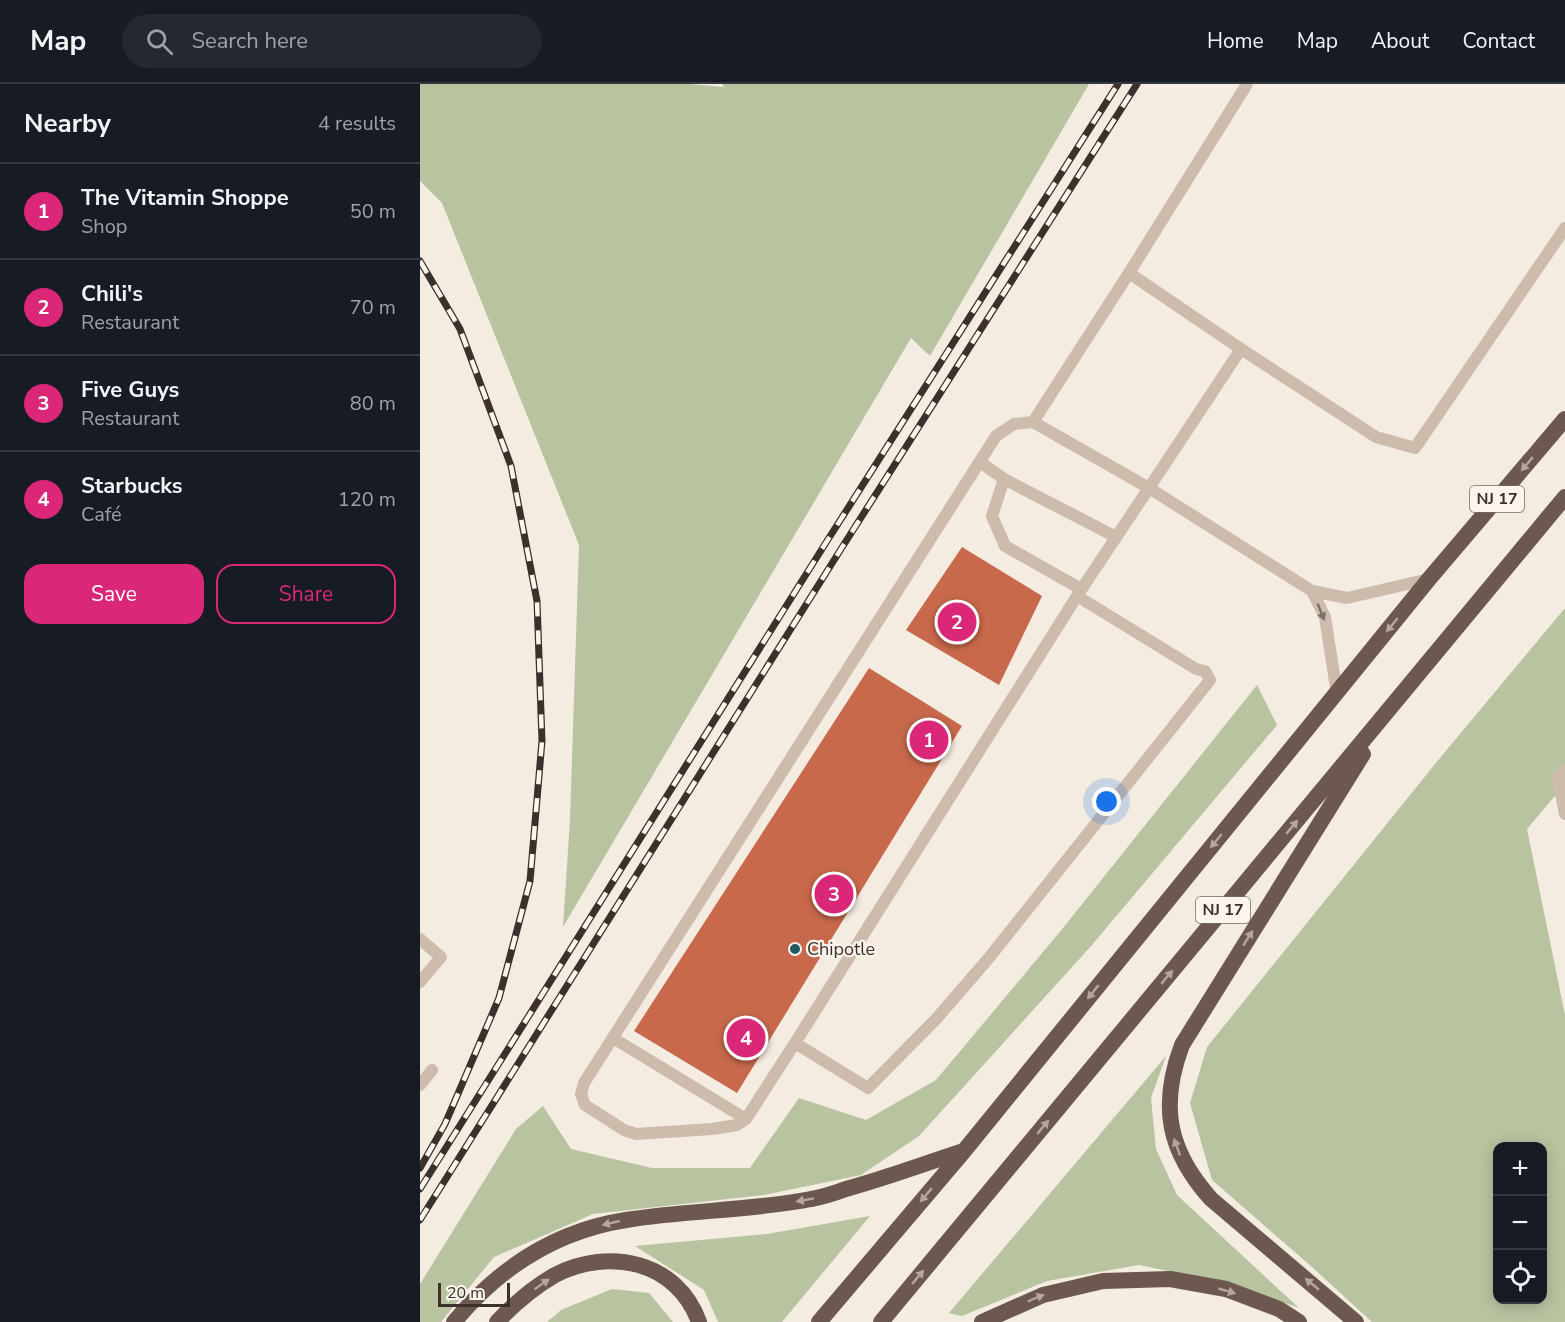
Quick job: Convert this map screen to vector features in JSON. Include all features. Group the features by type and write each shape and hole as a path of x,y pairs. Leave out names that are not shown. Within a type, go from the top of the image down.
{"highway":[{"name":"NJ 17","path":"819,1322 964,1151 1429,579 1565,419"},
{"name":"NJ 17","path":"881,1322 1565,497"},
{"path":"1356,1322 1211,1200 1198,1185 1186,1168 1172,1130 1169,1108 1170,1087 1174,1065 1192,1026 1399,698"},
{"path":"454,1322 475,1298 523,1258 574,1233 624,1220 764,1207 813,1199 964,1151"},
{"path":"497,1322 506,1312 556,1275 585,1265 605,1262 643,1265 660,1273 687,1298 699,1322"},
{"path":"982,1322 1043,1295 1103,1281 1170,1279 1226,1289 1279,1309 1299,1322"}],"lane":[{"path":"1033,422 1247,84"},
{"path":"1129,273 1240,350 1376,437 1415,448 1565,228"},
{"path":"1240,350 1149,488 1079,593 746,1119 737,1125 712,1129 636,1134 624,1130 585,1105 581,1094 584,1083 996,436 1014,424 1033,422 1149,488 1312,591 1347,598 1429,579"},
{"path":"980,462 1004,479 1116,537"},
{"path":"795,1043 868,1088 937,1018 988,959 1209,680 1205,671 1197,669 1005,546 992,516 1004,479"},
{"path":"1312,591 1325,618 1337,694"},
{"path":"1565,770 1558,778 1565,814"},
{"path":"420,939 441,957 420,982"},
{"path":"613,1038 746,1119"},
{"path":"420,1085 432,1070"}],"green space":[{"path":"420,84 690,84 724,87 722,84 1089,84 930,356 911,338 563,927 570,820 579,545 442,203 420,181"},
{"path":"1565,608 1565,784 1527,829 1565,1015 1565,1322 1372,1322 1212,1180 1190,1103 1207,1047 1435,764"},
{"path":"1257,685 1277,725 1092,945 919,1136 861,1175 764,1195 593,1214 494,1257 441,1322 420,1322 420,1284 516,1129 543,1106 571,1149 652,1168 750,1168 799,1098 866,1120 936,1080 1063,928"},
{"path":"1166,1056 1151,1098 1156,1149 1177,1195 1299,1308 1234,1285 1139,1265 1047,1281 962,1316 949,1313"},
{"path":"870,1216 782,1322 718,1322 704,1290 635,1246 767,1234"},
{"path":"612,1289 649,1293 673,1322 547,1322 561,1310"}],"building":[{"path":"962,547 1042,596 999,685 906,630"},
{"path":"869,668 962,726 737,1093 634,1031"}],"railway":[{"path":"420,1189 827,541 1118,84"},
{"path":"420,1220 841,549 1137,84"},
{"path":"420,261 460,329 511,466 537,601 542,741 530,881 499,998 445,1124 420,1168"}],"place":[{"name":"Chili's","path":"957,622"},
{"name":"The Vitamin Shoppe","path":"929,740"},
{"name":"Five Guys","path":"834,894"},
{"name":"Chipotle","path":"795,949"},
{"name":"Starbucks","path":"746,1038"}]}
